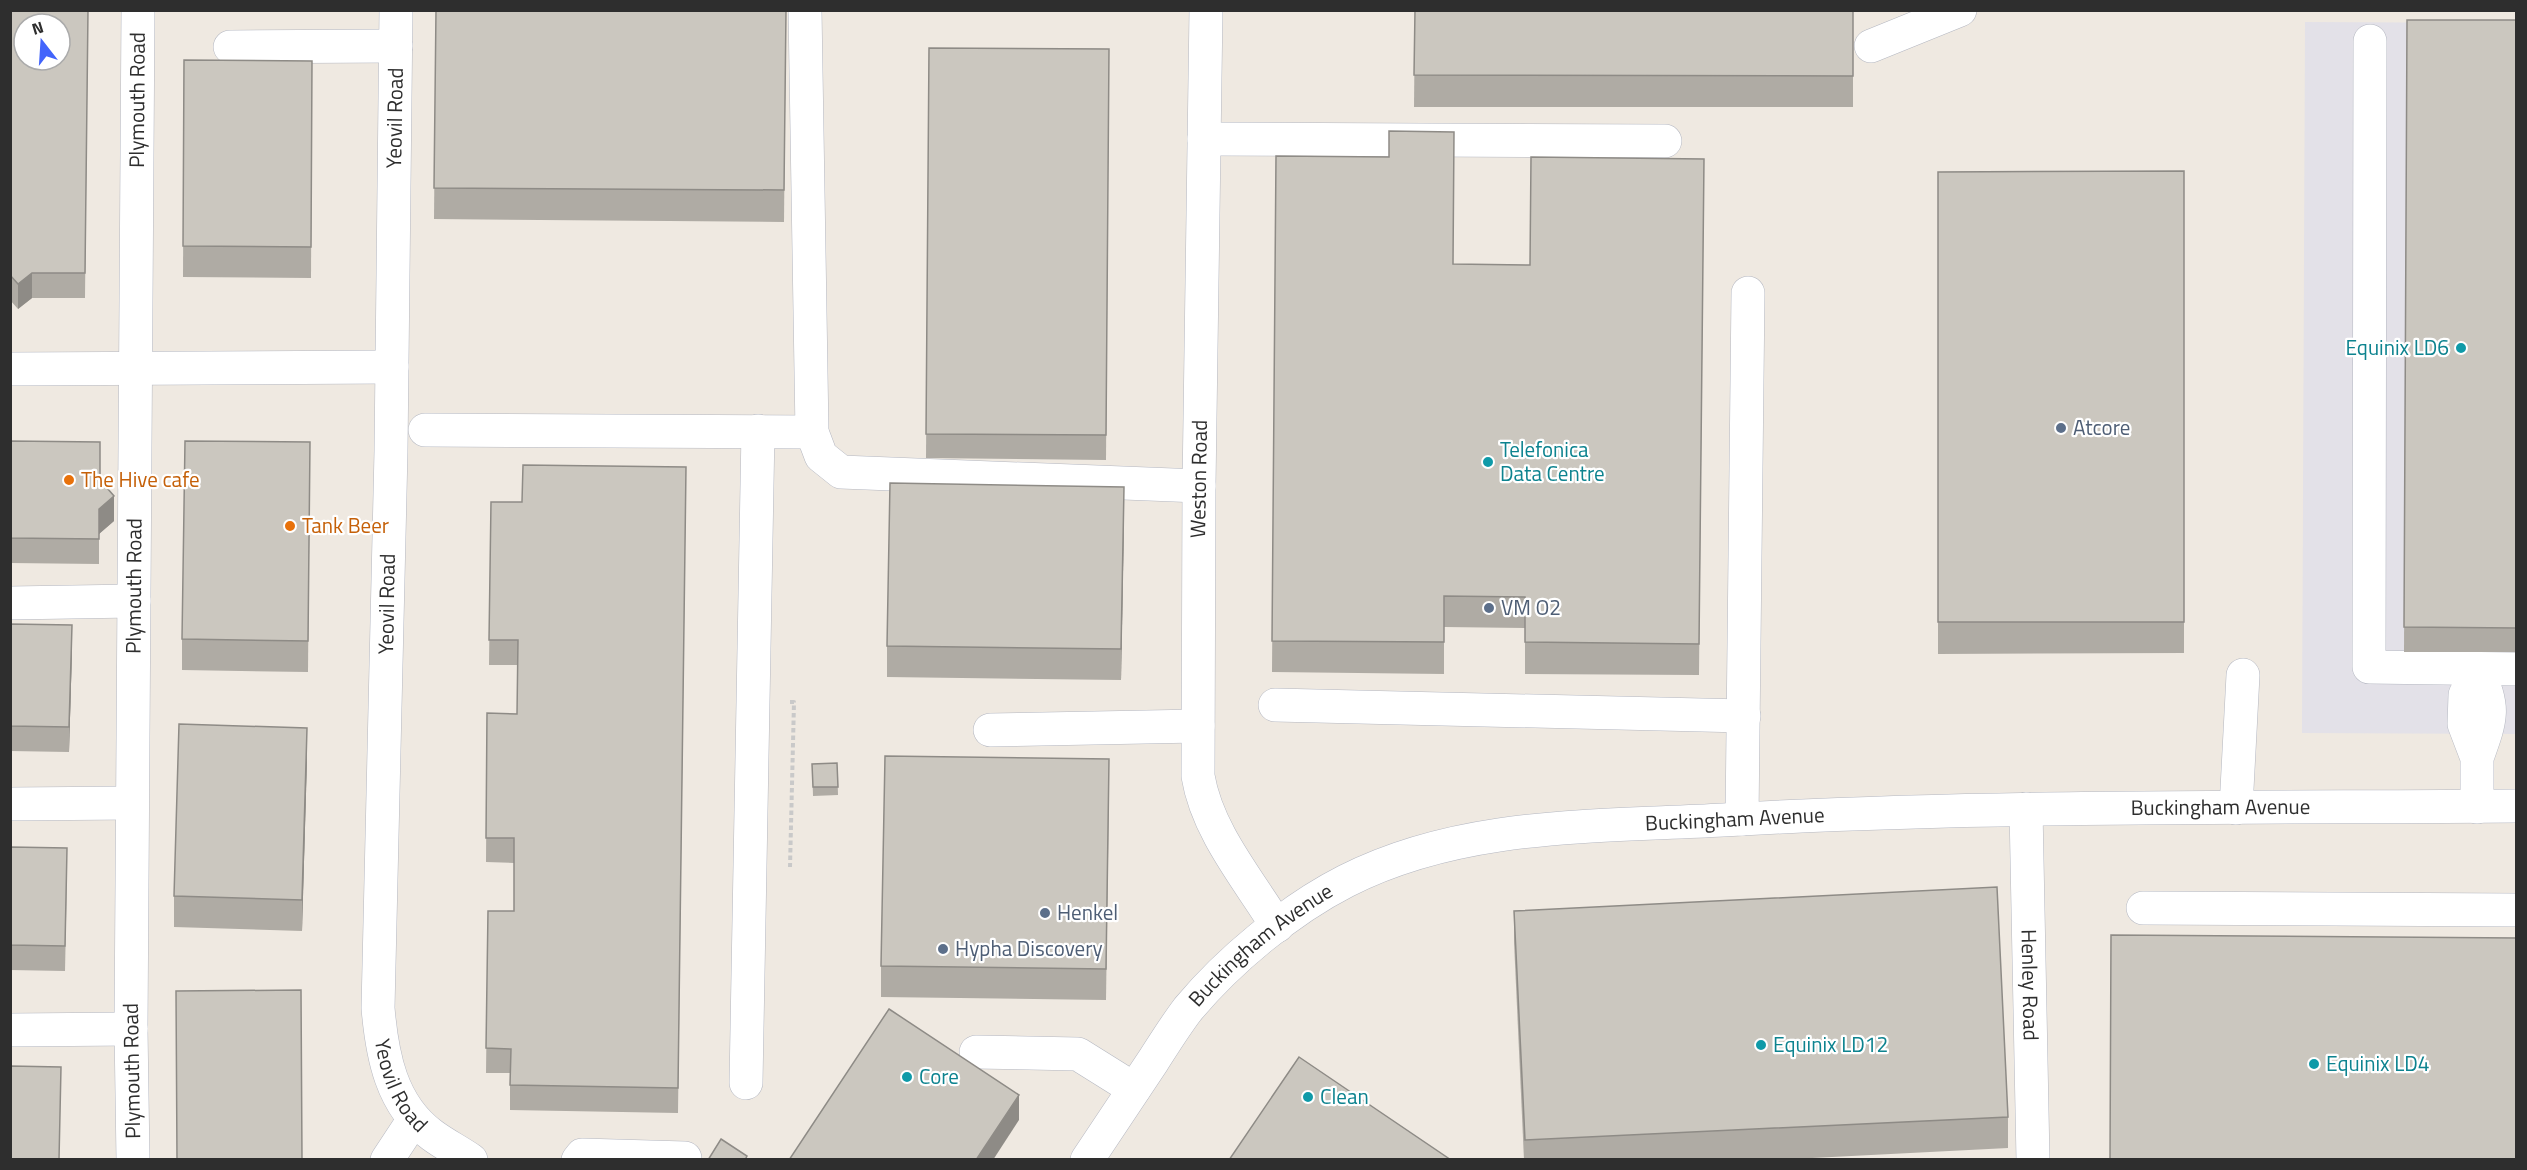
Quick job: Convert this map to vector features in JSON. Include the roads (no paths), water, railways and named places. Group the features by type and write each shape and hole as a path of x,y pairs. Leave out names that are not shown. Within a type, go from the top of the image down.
{"street":[{"name":"Plymouth Road","path":"133,1160 131,1029 138,10"},
{"name":"Yeovil Road","path":"396,10 392,367 378,1008 384,1056 391,1080 402,1102 414,1119 431,1134 471,1160"},
{"path":"805,10 812,432 821,456 841,472 1199,486"},
{"name":"Weston Road","path":"1206,10 1199,486 1198,776 1202,799 1210,820 1277,926"},
{"path":"1871,46 1960,10"},
{"path":"2370,41 2369,667 2517,669"},
{"path":"230,47 396,46"},
{"path":"1204,139 1665,141"},
{"path":"1742,819 1748,293"},
{"path":"10,369 392,367"},
{"path":"425,430 812,432"},
{"path":"746,1083 758,431"},
{"path":"10,603 134,601"},
{"path":"2477,670 2465,695 2464,724 2477,758 2477,807"},
{"path":"2236,808 2243,675"},
{"path":"1275,705 1744,716"},
{"path":"990,730 1198,726"},
{"path":"10,804 132,803"},
{"name":"Buckingham Avenue","path":"1087,1160 1193,1004 1220,973 1277,926 1342,883 1379,866 1428,849 1476,838 1527,831 1834,813 2026,809 2517,806"},
{"name":"Henley Road","path":"2026,809 2033,1160"},
{"path":"2143,908 2517,910"},
{"path":"10,1030 131,1029"},
{"path":"976,1052 1078,1054 1134,1089"},
{"path":"387,1160 414,1119"},
{"path":"578,1160 582,1155 685,1158"}],"place":[{"name":"Equinix LD6","path":"2461,348"},
{"name":"Atcore","path":"2061,428"},
{"name":"Telefonica Data Centre","path":"1488,462"},
{"name":"The Hive cafe","path":"69,480"},
{"name":"Tank Beer","path":"290,526"},
{"name":"VM O2","path":"1489,608"},
{"name":"Henkel","path":"1045,913"},
{"name":"Hypha Discovery","path":"943,949"},
{"name":"Equinix LD12","path":"1761,1045"},
{"name":"Equinix LD4","path":"2314,1064"},
{"name":"Core","path":"907,1077"},
{"name":"Clean","path":"1308,1097"}]}
